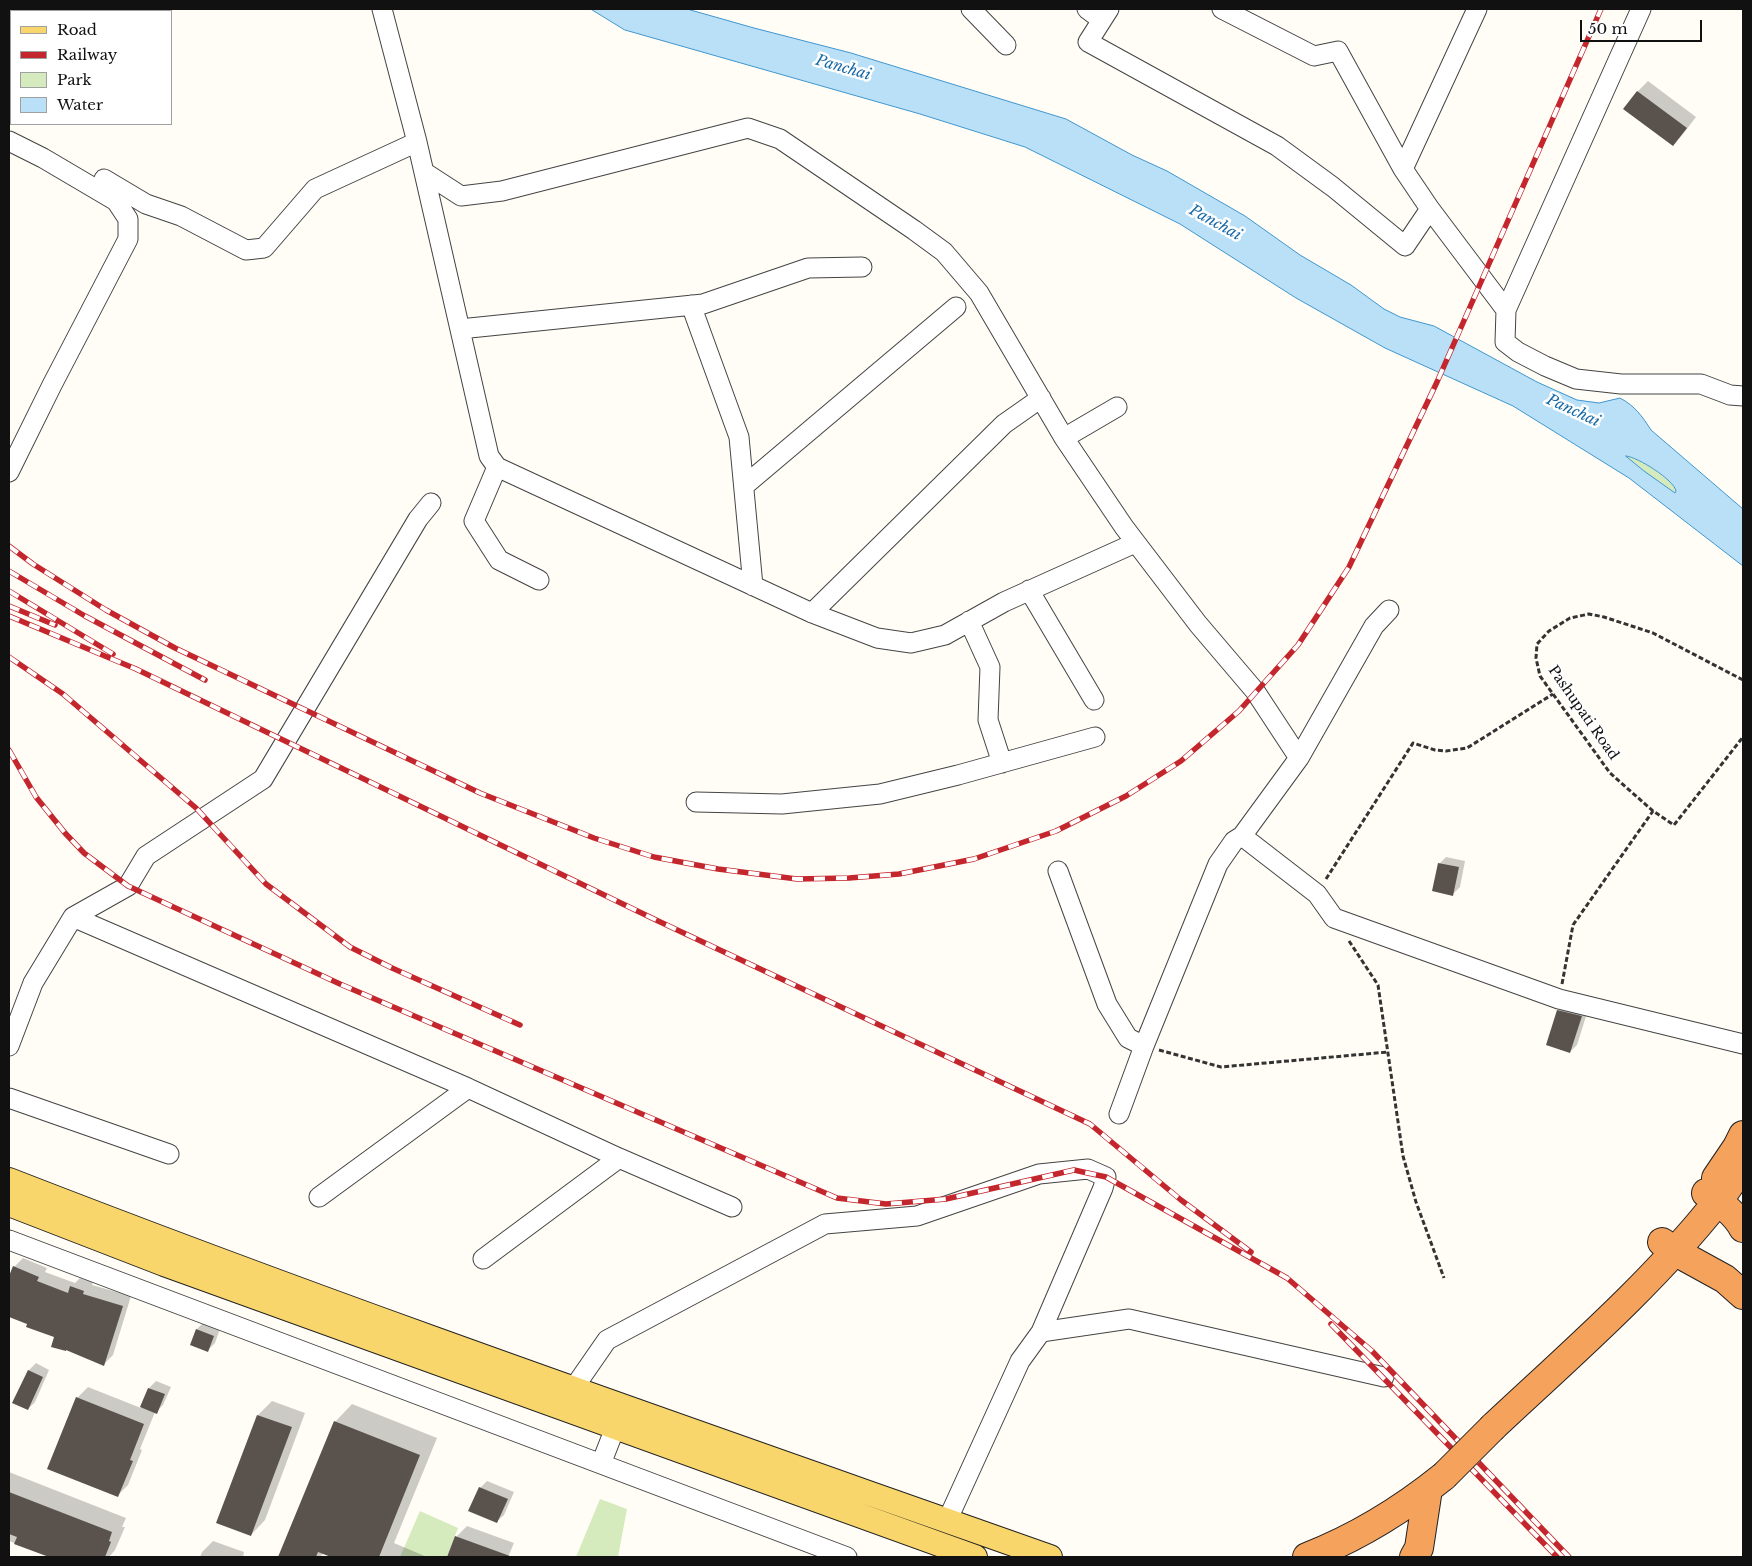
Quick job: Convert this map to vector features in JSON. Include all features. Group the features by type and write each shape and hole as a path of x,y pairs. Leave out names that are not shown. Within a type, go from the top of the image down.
{"highway":[{"path":"1712,1197 1743,1135"},
{"path":"1307,1557 1354,1536 1382,1520 1436,1483 1530,1392 1583,1344 1712,1197 1743,1165"},
{"path":"1712,1197 1738,1220 1743,1228"},
{"path":"1668,1247 1724,1279 1743,1295"},
{"path":"1414,1557 1419,1548 1436,1483"}],"main road":[{"path":"9,1180 173,1244 572,1389 619,1417 952,1554 975,1557"},
{"path":"9,1204 164,1264 619,1417 946,1521 1050,1557"}],"street":[{"path":"382,9 417,142 489,456 497,467 812,613 877,638 911,643 944,635 1029,590 1135,543"},
{"path":"972,9 1006,45"},
{"path":"1222,9 1314,56 1338,52 1403,169 1430,209 1506,310"},
{"path":"1403,169 1477,9"},
{"path":"1641,9 1506,310 1506,342 1518,352 1544,366 1576,379 1621,384 1701,384 1730,395 1743,395"},
{"path":"1099,12 1088,42 1277,146 1334,187 1405,246 1430,209"},
{"path":"424,172 460,196 502,191 748,128 780,139 944,252 979,293 1064,438 1135,543 1255,692 1299,758"},
{"path":"9,141 43,158 116,201 128,219 128,239 9,472"},
{"path":"86,184 97,176 146,204 181,216 246,250 264,248 315,189 417,142"},
{"path":"460,329 703,304 808,268 862,266"},
{"path":"691,305 739,437 753,586"},
{"path":"744,486 956,306"},
{"path":"812,613 1004,424 1041,398"},
{"path":"1064,438 1117,407"},
{"path":"497,467 474,521 500,560 539,580"},
{"path":"9,1046 33,983 73,917 128,886 146,856 263,779 418,519 431,503"},
{"path":"1029,590 1094,700"},
{"path":"1119,1114 1144,1046 1218,864 1234,841 1242,836 1299,758 1374,626 1389,610"},
{"path":"969,621 990,666 988,720 1002,763"},
{"path":"696,802 782,804 880,794 1095,737"},
{"path":"1242,836 1317,894 1334,918 1559,999 1743,1044"},
{"path":"1058,871 1107,1004 1128,1038 1144,1046"},
{"path":"73,917 468,1088 618,1158 732,1207"},
{"path":"320,1197 468,1088"},
{"path":"9,1098 169,1154"},
{"path":"483,1260 618,1158"},
{"path":"572,1389 607,1340 826,1224 916,1216 1039,1174 1088,1169 1106,1177 1103,1188 1041,1332 1020,1361 946,1521"},
{"path":"9,1240 847,1557"},
{"path":"1041,1332 1129,1319 1384,1377"},
{"path":"601,1464 619,1417"}],"path":[{"name":"Pashupati Road","path":"1743,680 1653,632 1589,614 1570,618 1549,631 1537,644 1536,658 1540,676 1610,773 1654,811 1674,825 1743,737"},
{"path":"1317,894 1413,743 1446,752 1467,748 1553,694"},
{"path":"1559,999 1573,925 1654,811"},
{"path":"1334,918 1378,985 1403,1156 1416,1202 1444,1278"},
{"path":"1144,1046 1221,1068 1388,1052"}],"green space":[{"path":"1626,456 1639,460 1662,475 1674,486 1675,493 1644,472"},
{"path":"600,1499 627,1509 618,1557 576,1557"},
{"path":"420,1511 458,1528 447,1557 400,1557"}],"water":[{"name":"Panchai","path":"591,9 687,9 851,53 1066,119 1132,155 1167,171 1245,216 1300,255 1351,285 1384,309 1400,317 1434,326 1537,382 1577,400 1599,403 1620,398 1630,404 1651,430 1743,509 1743,566 1629,478 1513,406 1385,348 1296,298 1180,224 1025,147 920,114 625,30","holes":["1626,456 1632,457 1662,475 1674,486 1675,493"]}],"building":[{"path":"1637,91 1687,128 1673,146 1623,109"},
{"path":"1438,863 1459,867 1453,896 1432,891"},
{"path":"1557,1010 1582,1016 1570,1053 1546,1045"},
{"path":"13,1266 39,1277 37,1281 68,1293 70,1286 84,1291 83,1294 123,1306 104,1366 66,1350 51,1347 54,1337 26,1327 27,1324 9,1317 9,1276"},
{"path":"196,1329 214,1336 208,1352 190,1345"},
{"path":"28,1370 43,1377 28,1410 12,1403"},
{"path":"148,1388 165,1394 157,1414 140,1407"},
{"path":"76,1397 144,1424 130,1460 133,1461 118,1497 47,1469"},
{"path":"257,1415 292,1427 251,1536 216,1523"},
{"path":"334,1421 420,1455 379,1557 331,1557 318,1552 316,1557 278,1557"},
{"path":"479,1487 508,1499 497,1523 468,1511"},
{"path":"9,1492 112,1532 109,1541 111,1542 105,1557 49,1557 14,1544 17,1537 9,1534"},
{"path":"455,1536 510,1556 447,1557"}],"railway":[{"path":"9,546 33,564 106,610 175,648 480,793 594,838 654,857 718,869 797,879 849,878 899,874 974,859 1056,831 1126,796 1181,761 1239,711 1298,645 1349,567 1437,382 1601,9"},
{"path":"9,571 85,616 205,680"},
{"path":"9,591 113,654"},
{"path":"9,606 55,625"},
{"path":"9,616 136,669 656,920 1090,1124 1181,1200 1251,1252"},
{"path":"9,657 63,694 196,808 266,884 350,947 392,968 520,1025"},
{"path":"9,750 36,797 65,833 84,853 128,886 340,984 837,1198 886,1204 946,1199 1074,1170 1106,1177 1287,1278 1372,1351 1569,1557"},
{"path":"1331,1324 1557,1557"}]}
